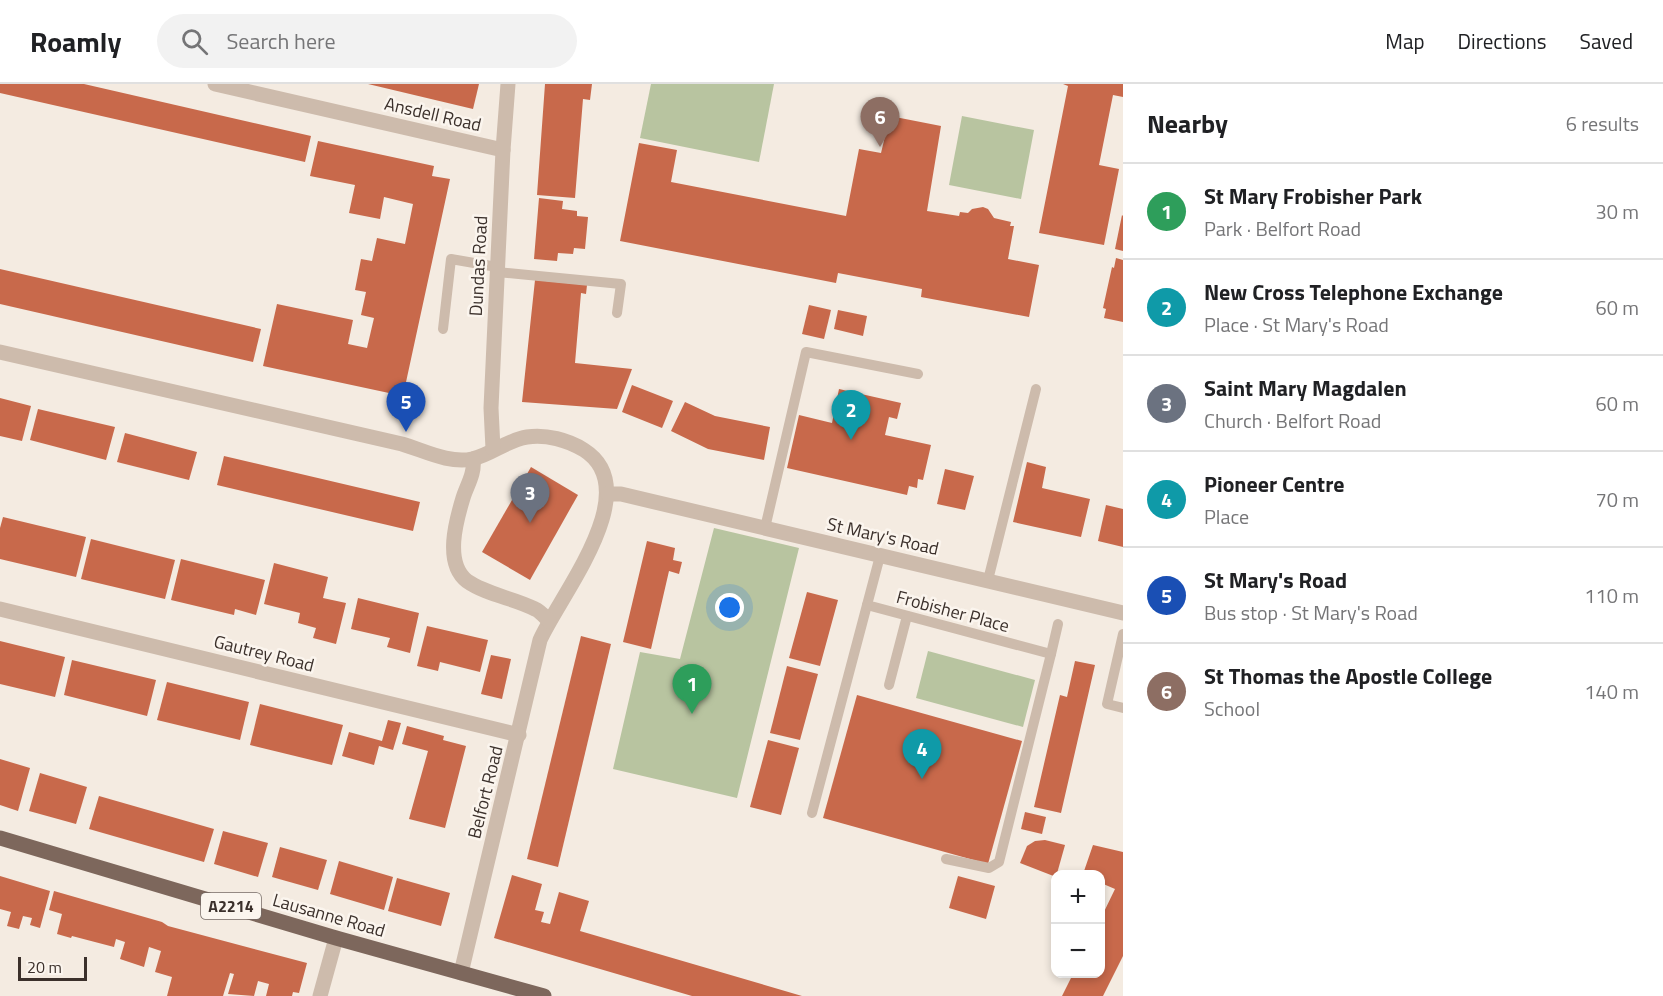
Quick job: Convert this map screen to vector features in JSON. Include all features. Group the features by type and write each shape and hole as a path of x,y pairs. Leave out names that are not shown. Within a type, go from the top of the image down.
{"main road":[{"name":"Lausanne Road","path":"0,838 528,994 544,996"}],"street":[{"name":"Ansdell Road","path":"215,84 502,150"},
{"name":"Dundas Road","path":"493,449 491,408 502,150 508,84"},
{"path":"0,351 402,444 446,458 473,459 527,436 546,436 573,443 587,452 598,463 605,476 608,494"},
{"path":"473,459 474,469 463,497 453,544 459,571 467,580 498,596 537,609 549,621"},
{"name":"St Mary's Road","path":"608,494 621,494 1123,613"},
{"name":"Belfort Road","path":"461,973 540,640 589,553 608,494"},
{"name":"Gautrey Road","path":"0,609 519,735"},
{"path":"320,996 336,938"}],"lane":[{"path":"443,329 451,259 497,269 621,284 617,314"},
{"path":"765,528 806,352 918,374"},
{"path":"988,580 1036,389"},
{"name":"Frobisher Place","path":"880,556 867,605 1051,654"},
{"path":"812,813 867,605"},
{"path":"889,685 907,616"},
{"path":"946,859 989,868 999,862 1058,624"},
{"path":"1123,634 1107,704 1123,708"}],"green space":[{"path":"651,84 774,84 759,162 640,138"},
{"path":"962,116 1034,130 1021,199 949,185"},
{"path":"714,528 799,548 737,798 613,769 640,652 680,659"},
{"path":"928,651 1035,680 1023,727 916,698"}],"building":[{"path":"0,84 84,84 311,136 305,162 0,93"},
{"path":"368,84 479,84 473,109"},
{"path":"545,84 592,84 590,100 583,99 575,198 537,195"},
{"path":"1063,84 1123,84 1123,97 1113,95 1099,165 1119,169 1104,245 1039,233 1068,86"},
{"path":"890,116 941,126 927,211 959,216 960,212 968,213 972,209 983,207 988,209 994,218 1011,222 1010,226 1014,226 1008,259 1039,265 1029,317 921,297 922,289 838,273 836,283 620,241 639,143 677,150 671,182 846,216 859,149 881,153"},
{"path":"318,141 434,166 432,176 450,179 403,396 263,366 277,304 353,320 348,344 367,348 374,318 361,315 366,292 355,290 361,259 372,261 377,238 405,244 413,204 384,197 380,219 349,213 355,185 310,176"},
{"path":"539,198 563,201 562,209 577,211 577,216 588,217 585,249 574,248 573,254 558,253 557,261 534,259"},
{"path":"1123,216 1123,251 1115,249"},
{"path":"1116,258 1123,260 1123,322 1104,318 1106,309 1103,308"},
{"path":"0,269 261,329 253,362 0,304"},
{"path":"535,280 587,285 586,294 581,293 575,363 632,369 617,409 522,402"},
{"path":"809,305 831,310 824,339 802,334"},
{"path":"838,310 867,316 863,336 834,329"},
{"path":"632,385 673,401 662,428 622,412"},
{"path":"839,389 901,403 897,419 889,417 885,435 931,445 923,480 918,479 917,488 909,486 907,495 787,468 799,415 832,423"},
{"path":"0,398 31,406 22,441 0,436"},
{"path":"685,402 715,416 770,427 764,460 708,449 671,431"},
{"path":"38,409 115,427 106,460 30,440"},
{"path":"125,433 197,452 189,480 117,462"},
{"path":"224,456 420,502 413,531 217,485"},
{"path":"1027,462 1046,467 1042,488 1090,499 1081,537 1013,522"},
{"path":"531,467 578,495 530,580 482,552"},
{"path":"945,469 974,476 965,510 937,504"},
{"path":"1106,505 1123,509 1123,547 1098,541"},
{"path":"3,517 86,537 76,577 0,559 0,528"},
{"path":"91,539 175,560 165,599 81,579"},
{"path":"647,541 675,548 673,560 682,562 679,574 669,571 651,649 623,642"},
{"path":"181,559 265,580 256,615 235,609 234,615 171,600"},
{"path":"274,563 328,577 323,598 346,603 336,644 313,638 316,628 298,623 300,613 264,604"},
{"path":"807,592 838,600 820,666 789,658"},
{"path":"358,598 419,613 410,653 387,647 390,638 351,629"},
{"path":"427,626 488,640 480,672 440,662 438,671 417,666"},
{"path":"581,636 611,644 558,867 527,859"},
{"path":"0,641 65,657 55,697 0,684"},
{"path":"491,655 511,659 502,699 481,694"},
{"path":"72,660 156,680 147,716 64,695"},
{"path":"1075,661 1095,665 1061,813 1034,807 1060,695 1067,697"},
{"path":"787,666 818,674 800,740 770,733"},
{"path":"167,682 249,702 240,740 157,720"},
{"path":"857,695 1022,741 988,864 823,818"},
{"path":"260,704 343,725 332,765 250,745"},
{"path":"388,720 401,723 393,750 379,746 374,765 342,756 349,732 382,741"},
{"path":"407,726 444,736 443,740 466,746 445,828 409,819 428,751 402,744"},
{"path":"768,740 799,748 781,815 750,807"},
{"path":"0,759 30,768 18,811 0,805"},
{"path":"40,773 87,787 76,824 29,811"},
{"path":"99,796 214,829 204,862 89,829"},
{"path":"1025,812 1046,817 1042,834 1021,829"},
{"path":"223,831 268,843 258,877 214,864"},
{"path":"1045,840 1065,845 1058,870 1051,870 1051,875 1020,863 1027,846 1035,841"},
{"path":"1093,845 1123,852 1123,956 1103,996 1062,996 1071,978 1105,978 1105,910 1115,889 1105,885 1105,870 1084,870"},
{"path":"280,847 327,860 318,890 272,877"},
{"path":"339,861 393,877 384,910 330,894"},
{"path":"512,875 542,884 535,910 544,912 541,922 550,924 559,892 589,901 580,931 802,996 692,996 494,938"},
{"path":"0,876 50,891 40,928 30,925 32,918 23,916 19,929 7,926 11,912 0,909"},
{"path":"958,876 995,886 986,919 949,908"},
{"path":"397,878 450,893 441,926 388,911"},
{"path":"54,891 162,922 168,926 307,963 299,993 293,992 292,996 266,996 269,984 258,981 254,996 228,994 234,974 230,973 223,996 167,996 172,977 155,972 161,951 149,947 144,967 120,959 125,942 116,939 114,947 57,934 62,914 49,910"}],"place":[{"name":"St Thomas the Apostle College","path":"880,147"},
{"name":"St Mary's Road","path":"406,432"},
{"name":"New Cross Telephone Exchange","path":"851,440"},
{"name":"Saint Mary Magdalen","path":"530,523"},
{"name":"St Mary Frobisher Park","path":"692,714"},
{"name":"Pioneer Centre","path":"922,779"}]}
